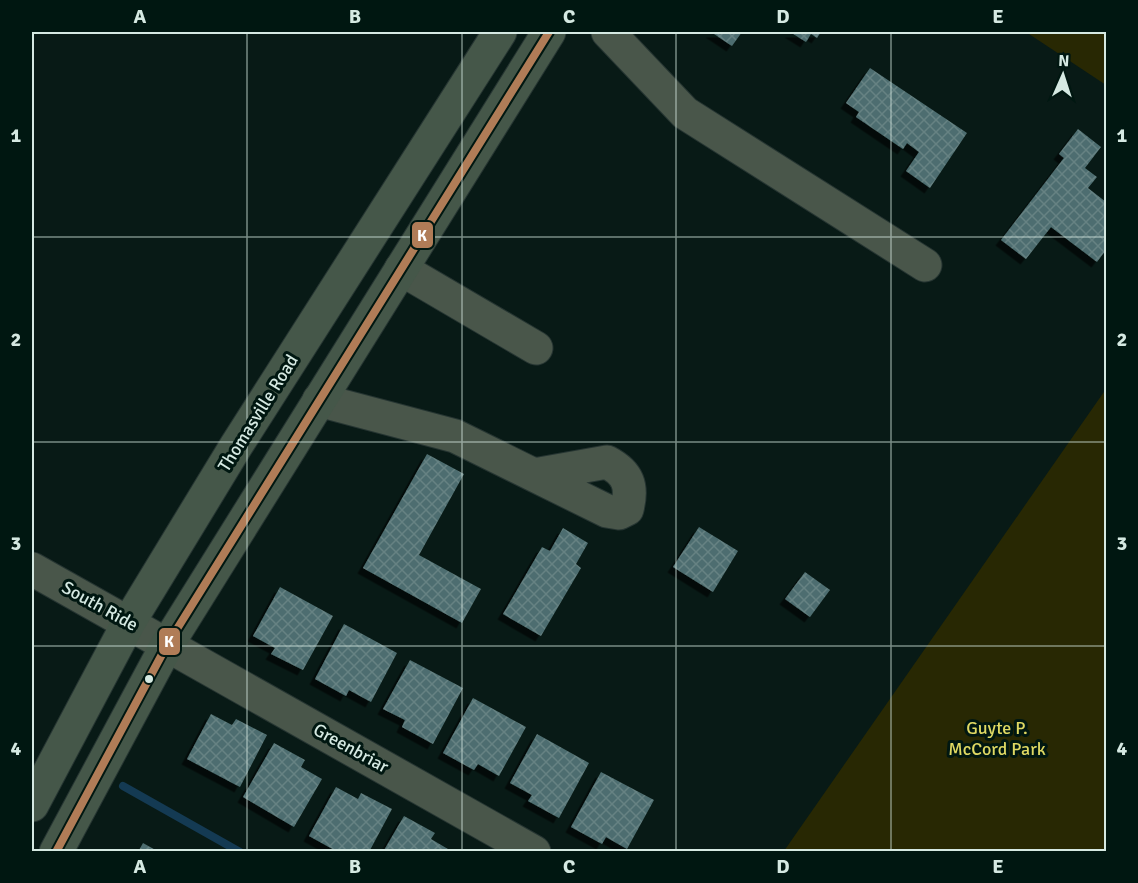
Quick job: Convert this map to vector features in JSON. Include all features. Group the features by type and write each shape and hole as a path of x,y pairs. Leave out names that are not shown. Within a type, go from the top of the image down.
{"main road":[{"name":"Thomasville Road","path":"32,805 129,622 500,32"},
{"path":"56,852 167,645 549,32"},
{"path":"363,247 401,269"}],"street":[{"path":"608,32 685,112 925,265"},
{"path":"401,269 536,348"},
{"path":"319,400 455,436 534,475"},
{"name":"South Ride","path":"32,569 167,645"},
{"name":"Greenbriar","path":"167,645 534,852"}],"green space":[{"path":"1026,32 1106,32 1106,85"},
{"name":"Guyte P. McCord Park","path":"1106,389 1106,851 784,851"}],"building":[{"path":"711,32 742,32 732,46"},
{"path":"790,32 821,32 817,38 811,34 806,42"},
{"path":"870,68 967,133 930,188 906,171 919,152 907,143 903,149 856,117 859,112 846,103"},
{"path":"1078,129 1101,147 1085,168 1097,177 1088,188 1106,202 1106,250 1097,262 1051,227 1026,259 1001,240 1064,158 1059,154"},
{"path":"427,454 464,474 419,555 481,589 462,623 363,568"},
{"path":"699,527 738,551 713,592 673,567"},
{"path":"563,528 588,543 576,564 581,568 541,636 503,614 542,547 550,551"},
{"path":"805,572 830,590 810,617 785,599"},
{"path":"280,587 333,616 303,670 271,654 275,648 253,636"},
{"path":"344,624 397,653 371,702 349,690 346,696 315,679"},
{"path":"410,660 463,688 433,744 402,727 405,720 383,709"},
{"path":"473,698 526,727 499,776 478,764 474,770 443,753"},
{"path":"211,714 232,725 236,719 267,735 240,787 187,759"},
{"path":"537,734 589,763 559,818 528,801 532,795 510,783"},
{"path":"274,743 305,760 301,767 322,779 294,827 243,797"},
{"path":"601,772 654,800 627,849 606,837 602,844 571,827"},
{"path":"336,787 358,799 361,793 392,809 369,852 338,852 309,836"},
{"path":"404,816 435,833 431,839 453,852 383,852"},
{"path":"143,843 159,852 138,852"}],"waterway":[{"path":"123,786 240,852"}],"transit line":[{"name":"K","path":"56,852 167,645 549,32"}]}
